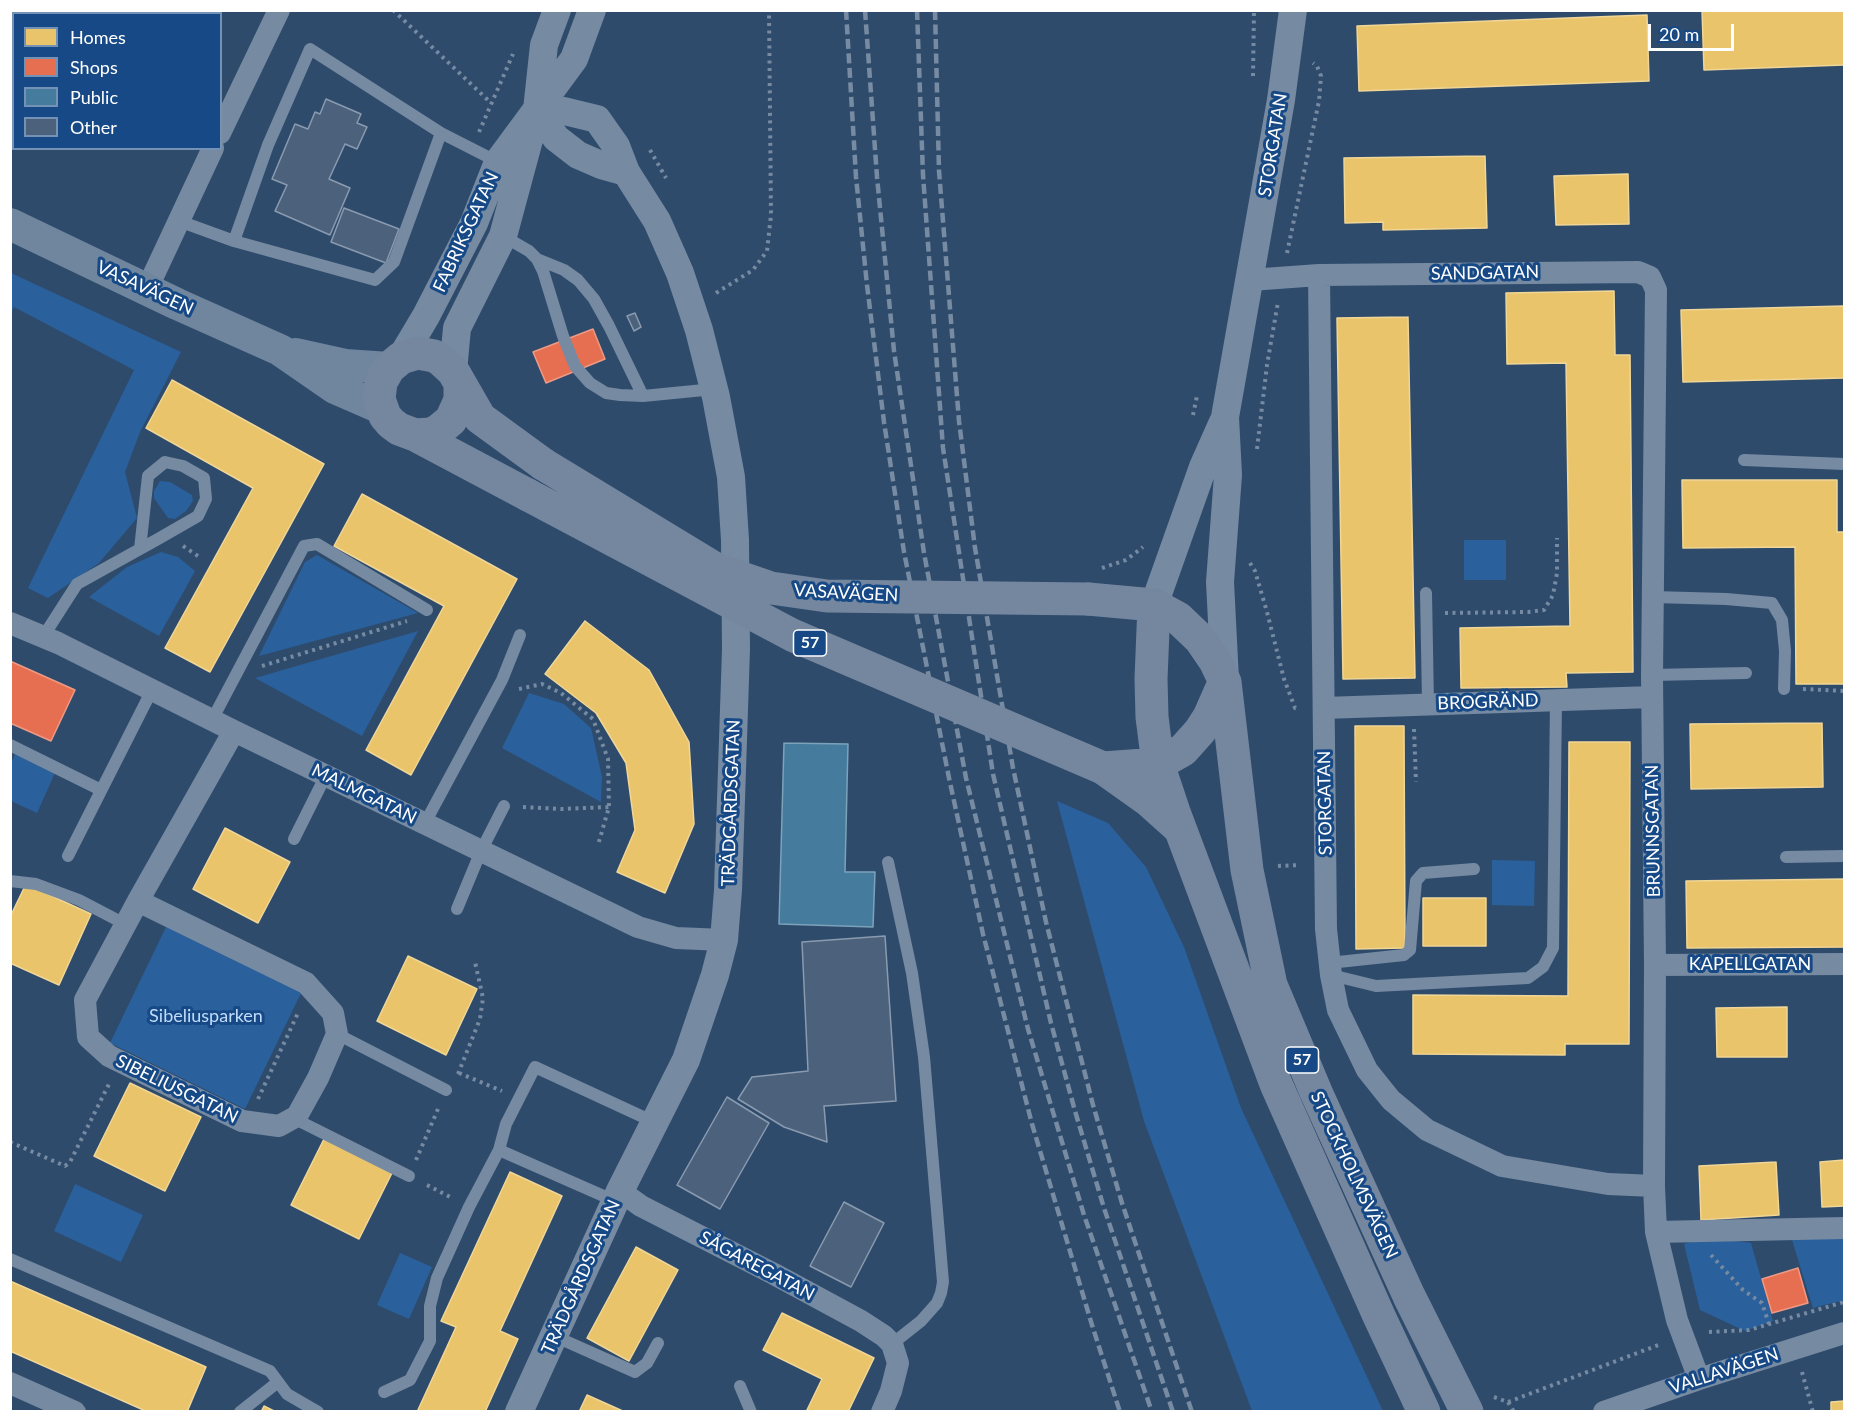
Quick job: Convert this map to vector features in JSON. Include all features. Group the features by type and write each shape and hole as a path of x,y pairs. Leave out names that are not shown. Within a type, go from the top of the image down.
{"main road":[{"name":"VASAVÄGEN","path":"10,224 280,350 335,388 381,408 391,423 406,433 415,435 792,635 1103,768"},
{"name":"VASAVÄGEN","path":"280,350 345,364 395,363 418,354 434,356 441,360 456,378 480,418 543,464 716,569 771,588 827,596 1092,584 1154,605 1178,618 1200,639 1215,661 1225,682"},
{"path":"381,408 381,382 395,363"},
{"path":"415,435 431,434 451,420 460,400 456,378"},
{"name":"STOCKHOLMSVÄGEN","path":"1154,605 1152,717 1158,764 1179,828 1276,1084 1424,1412"},
{"path":"1158,764 1183,750 1200,731 1214,708 1225,682"},
{"name":"STOCKHOLMSVÄGEN","path":"1225,682 1248,870 1259,935 1271,985 1316,1092 1409,1296 1467,1412"},
{"name":"57","path":"1103,768 1158,764"},
{"name":"57","path":"1103,768 1148,800 1179,828"}],"street":[{"path":"222,129 279,10"},
{"name":"FABRIKSGATAN","path":"456,378 457,328 503,236 537,110 544,45 557,10"},
{"name":"FABRIKSGATAN","path":"395,363 426,316 474,222 498,162 574,59 592,10"},
{"name":"STORGATAN","path":"1225,682 1220,582 1228,475 1225,417 1281,100 1293,10"},
{"path":"537,110 556,138 578,155 626,172"},
{"name":"TRÄDGÅRDSGATAN","path":"519,1412 617,1196 686,1060 715,975 724,940 728,890 736,592 731,477 714,389 681,273 657,221 626,172 616,146 597,119 564,111 537,110"},
{"path":"147,289 212,150"},
{"name":"SANDGATAN","path":"1319,275 1638,272 1650,278"},
{"path":"1250,280 1319,275"},
{"name":"STORGATAN","path":"1319,275 1326,929 1330,969 1338,1010 1367,1070 1391,1100 1426,1130 1502,1166 1608,1184 1654,1186"},
{"name":"BRUNNSGATAN","path":"1650,278 1656,290 1652,686 1656,1232 1677,1320 1699,1379"},
{"name":"STORGATAN","path":"1154,605 1203,467 1225,417"},
{"name":"MALMGATAN","path":"10,623 638,927 676,938 724,940"},
{"name":"BROGRÄND","path":"1324,708 1556,700 1652,686"},
{"name":"SIBELIUSGATAN","path":"234,731 125,924 85,1000 88,1037 109,1056 242,1121 279,1126 293,1118"},
{"path":"138,901 306,983 333,1013 337,1034 318,1078 297,1116 293,1118"},
{"name":"KAPELLGATAN","path":"1655,965 1845,964"},
{"name":"SÅGAREGATAN","path":"617,1196 641,1206 861,1321 892,1344"},
{"path":"1656,1232 1845,1228"},
{"name":"VALLAVÄGEN","path":"1609,1411 1699,1379 1845,1333"},
{"path":"882,1412 891,1391 898,1363 892,1344"},
{"path":"10,1383 75,1412"}],"lane":[{"path":"234,241 268,145 310,49 441,133 498,162"},
{"path":"179,220 234,241 375,280 394,262 441,133"},
{"path":"503,236 530,251 537,259 574,366 590,383 606,393 643,396 714,389"},
{"path":"537,259 564,270 578,280 594,299 643,396"},
{"path":"1744,460 1845,464"},
{"path":"43,637 77,584 140,549 198,516 206,500 204,478 183,466 165,462 148,476 140,549"},
{"path":"212,720 304,546 317,544 427,610"},
{"path":"1421,704 1427,613 1426,593"},
{"path":"1653,597 1772,603 1782,620 1785,651 1784,688"},
{"path":"425,824 502,680 520,635"},
{"path":"1652,686 1746,673"},
{"path":"68,856 152,690"},
{"path":"1330,969 1376,986 1528,978 1544,967 1552,948 1556,700"},
{"path":"10,745 101,790"},
{"path":"294,839 326,776"},
{"path":"457,909 481,851 504,806"},
{"path":"1786,857 1845,856"},
{"path":"888,862 912,973 924,1057 943,1282 937,1303 921,1321 892,1344"},
{"path":"1330,969 1404,956 1410,950 1416,881 1423,873 1474,869"},
{"path":"10,881 36,884 79,900 125,924"},
{"path":"337,1034 446,1090"},
{"path":"384,1392 410,1380 430,1341 430,1306 437,1278 469,1207 499,1150 506,1124 535,1067 654,1122"},
{"path":"293,1118 409,1176"},
{"path":"499,1150 617,1196"},
{"path":"10,1259 270,1371 287,1394 318,1412"},
{"path":"554,1336 635,1372 647,1363 658,1343"},
{"path":"240,1412 278,1382"},
{"path":"740,1386 751,1412"}],"path":[{"path":"393,10 491,103"},
{"path":"718,303 715,293 753,270 767,251 769,241 771,215 769,10"},
{"path":"1253,85 1254,10"},
{"path":"644,141 668,181"},
{"path":"1191,421 1199,388"},
{"path":"1427,613 1544,610 1553,595 1557,573 1557,538"},
{"path":"1092,584 1142,549 1147,541"},
{"path":"1246,558 1255,571 1284,679 1295,708 1324,708"},
{"path":"238,670 257,668 319,650 424,615 427,610"},
{"path":"502,680 520,689 542,684 561,693 593,719 608,759 609,807 598,844"},
{"path":"1812,690 1845,691"},
{"path":"1416,782 1421,704"},
{"path":"504,806 561,809 609,807"},
{"path":"1278,866 1326,865"},
{"path":"475,962 483,998 480,1019 458,1073 519,1099"},
{"path":"248,1122 310,988"},
{"path":"10,1142 65,1166 70,1162 120,1062"},
{"path":"446,1090 409,1176 469,1207"},
{"path":"1689,1231 1743,1290 1762,1303 1769,1324"},
{"path":"1795,1348 1813,1412"},
{"path":"1508,1402 1514,1412"}],"green space":[{"path":"11,273 181,352 140,432 125,472 137,518 99,563 48,598 28,588 134,370 14,307 11,312"},
{"path":"160,481 170,482 192,495 193,501 186,511 175,519 168,518 154,498 154,491"},
{"path":"1464,540 1506,540 1506,580 1464,580"},
{"path":"161,552 178,557 195,571 159,636 89,597 127,567"},
{"path":"317,555 418,613 259,656 305,562"},
{"path":"418,631 362,736 255,678"},
{"path":"529,693 564,704 591,728 602,777 601,802 502,748"},
{"path":"15,754 55,773 37,813 11,801 11,763"},
{"path":"1057,801 1108,823 1146,867 1184,947 1241,1108 1383,1411 1252,1411 1144,1121"},
{"path":"1492,860 1535,861 1534,906 1492,905"},
{"name":"Sibeliusparken","path":"168,923 303,989 245,1109 110,1043"},
{"path":"75,1184 143,1215 121,1262 54,1231"},
{"path":"1844,1236 1844,1300 1813,1308 1792,1240"},
{"path":"1706,1237 1751,1243 1773,1321 1745,1331 1700,1310 1684,1244"},
{"path":"400,1253 432,1267 409,1319 377,1305"}],"building: Homes":[{"path":"1702,10 1844,10 1844,65 1704,70"},
{"path":"1647,15 1649,81 1359,91 1357,26"},
{"path":"1485,156 1487,228 1383,230 1383,222 1345,223 1344,158"},
{"path":"1628,174 1629,224 1556,225 1554,176"},
{"path":"1614,291 1615,355 1630,355 1633,672 1566,673 1567,687 1461,688 1460,628 1570,626 1566,363 1507,364 1506,293"},
{"path":"1844,306 1844,378 1683,382 1681,310"},
{"path":"1408,317 1415,678 1343,679 1337,318"},
{"path":"172,380 324,464 210,672 165,648 253,488 146,428"},
{"path":"1682,480 1837,480 1837,532 1844,532 1844,684 1796,684 1795,547 1683,548"},
{"path":"362,494 517,579 411,775 366,750 444,606 334,546"},
{"path":"585,621 649,670 689,742 694,824 665,893 617,872 635,830 626,763 596,713 545,674"},
{"path":"1822,723 1823,787 1691,789 1690,724"},
{"path":"1355,726 1404,726 1405,948 1356,949"},
{"path":"1569,742 1630,742 1629,1044 1565,1044 1565,1055 1413,1054 1413,995 1568,996"},
{"path":"225,828 290,862 258,923 193,889"},
{"path":"1844,879 1844,947 1687,948 1686,881"},
{"path":"26,884 91,914 59,985 10,963 10,917"},
{"path":"1423,898 1486,898 1486,946 1423,946"},
{"path":"408,956 477,989 446,1055 377,1021"},
{"path":"1787,1007 1787,1057 1717,1057 1716,1008"},
{"path":"130,1083 201,1117 165,1191 94,1156"},
{"path":"324,1139 392,1173 359,1239 291,1205"},
{"path":"1844,1160 1844,1206 1822,1207 1820,1162"},
{"path":"1776,1162 1779,1215 1701,1220 1699,1166"},
{"path":"510,1172 562,1196 500,1331 518,1339 485,1412 417,1412 456,1327 441,1321"},
{"path":"636,1247 678,1270 629,1361 587,1338"},
{"path":"10,1281 206,1367 187,1412 148,1412 10,1351"},
{"path":"782,1313 874,1358 848,1412 806,1412 822,1379 763,1350"},
{"path":"587,1395 625,1412 579,1412"},
{"path":"1844,1401 1844,1412 1831,1412 1831,1402"},
{"path":"264,1406 276,1412 261,1412"}],"building: Shops":[{"path":"10,10 160,10 158,12 12,12 12,46 10,45"},
{"path":"593,329 605,359 546,383 533,352"},
{"path":"10,661 75,690 51,741 10,723"},
{"path":"1798,1268 1808,1303 1772,1313 1762,1279"}],"building: Public":[{"path":"784,743 848,744 845,872 875,872 873,927 779,924"}],"building: Other":[{"path":"326,99 361,114 357,123 367,127 357,149 345,144 329,179 350,188 330,235 275,211 287,185 272,179 295,124 308,129 315,112 320,114"},
{"path":"344,208 399,229 386,263 331,242"},
{"path":"635,313 641,327 634,331 627,316"},
{"path":"885,936 896,1101 824,1106 827,1142 784,1127 738,1099 752,1077 808,1071 802,942"},
{"path":"727,1097 769,1123 720,1209 677,1185"},
{"path":"844,1202 884,1223 851,1287 810,1266"}],"railway":[{"path":"846,10 856,177 867,285 884,422 904,552 983,934 1032,1124 1120,1412"},
{"path":"865,10 877,177 894,351 924,553 966,778 1028,1029 1084,1215 1152,1412"},
{"path":"917,10 923,175 943,448 993,774 1051,1023 1075,1111 1104,1208 1173,1412"},
{"path":"935,10 939,171 959,421 975,548 1013,768 1046,922 1093,1105 1122,1203 1192,1412"}]}
